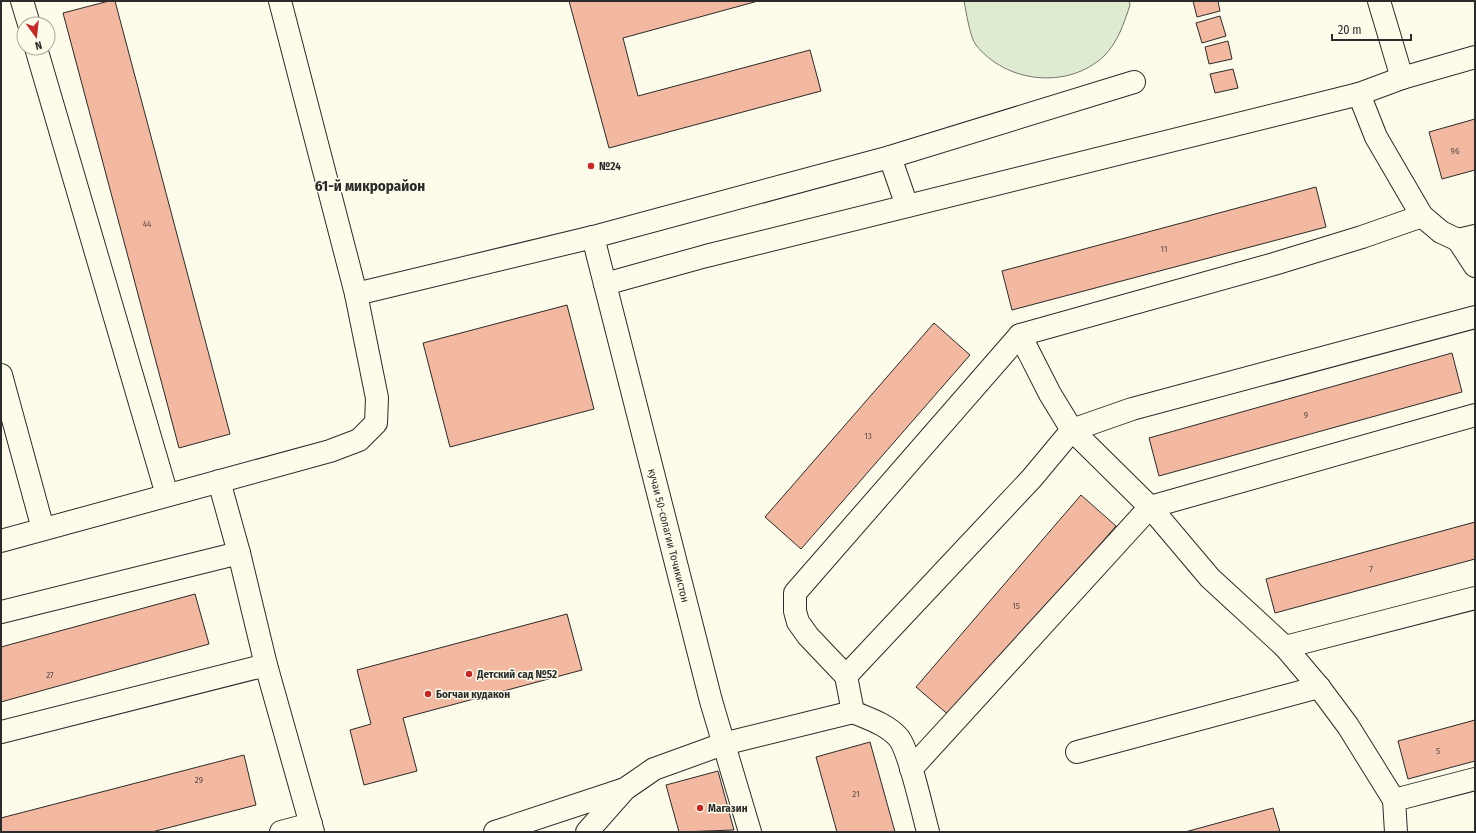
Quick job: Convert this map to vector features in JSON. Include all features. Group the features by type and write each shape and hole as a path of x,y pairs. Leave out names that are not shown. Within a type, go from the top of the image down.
{"street":[{"path":"22,1 27,16"},
{"path":"1,541 330,451 359,440 376,423 377,398 356,294 280,1"},
{"path":"1379,1 1402,78"},
{"path":"38,56 167,495"},
{"path":"605,284 706,256 1359,94 1402,78 1475,57"},
{"path":"356,294 593,238 890,157 1134,82"},
{"path":"1359,94 1376,137 1422,216 1441,232 1466,238 1475,266"},
{"path":"890,157 907,206"},
{"path":"852,712 846,676 808,636 798,622 794,611 795,593 1020,334 1274,264 1362,237 1422,216"},
{"name":"кучаи 50-солагии Точикистон","path":"593,238 723,744 750,832"},
{"path":"846,676 1032,478 1072,430 1132,409 1475,317"},
{"path":"1020,334 1050,394 1072,430 1150,507 1210,578 1285,647 1319,687 1348,726 1394,800 1396,832"},
{"path":"1,375 43,529"},
{"path":"910,769 1150,507 1475,415"},
{"path":"219,481 239,553 266,665 312,828 281,832"},
{"path":"1,612 239,553"},
{"path":"1285,647 1475,598"},
{"path":"1,732 266,665"},
{"path":"1077,752 1319,687"},
{"path":"587,832 592,824 625,789 654,769 723,744 852,712 885,726 900,738 928,832"},
{"path":"1394,800 1475,780"},
{"path":"495,832 625,789"}],"green space":[{"path":"964,1 1129,1 1130,5 1117,38 1104,56 1089,67 1073,74 1038,78 1020,74 1004,68 989,58 976,45 970,31"}],"building":[{"path":"109,1 115,1 230,434 179,448 63,13"},
{"path":"569,1 758,1 623,38 638,96 810,50 821,91 609,148"},
{"path":"1193,1 1218,1 1220,11 1197,17"},
{"path":"1220,16 1226,36 1202,43 1196,23"},
{"path":"1228,41 1232,59 1209,64 1205,47"},
{"path":"1233,69 1238,88 1215,93 1210,74"},
{"path":"1475,119 1475,170 1442,179 1429,132"},
{"path":"1316,187 1326,227 1012,310 1002,271"},
{"path":"567,305 594,409 450,447 423,343"},
{"path":"934,323 970,355 801,549 765,517"},
{"path":"1452,353 1462,392 1159,476 1149,438"},
{"path":"1081,495 1116,526 951,717 916,687"},
{"path":"1475,522 1475,559 1275,613 1266,579"},
{"path":"195,594 209,644 1,702 1,647"},
{"name":"Богчаи кудакон","path":"567,614 582,670 403,718 417,771 364,785 350,730 371,724 357,670"},
{"path":"1475,720 1475,761 1408,779 1398,741"},
{"path":"870,742 895,832 837,832 816,757"},
{"path":"244,755 256,805 152,832 1,832 1,818"},
{"name":"Магазин","path":"718,771 734,830 679,832 666,785"},
{"path":"1273,808 1280,832 1185,832"}],"place":[{"name":"№24","path":"591,166"},
{"name":"Детский сад №52","path":"469,674"},
{"name":"Богчаи кудакон","path":"428,694"},
{"name":"Магазин","path":"700,808"}],"district":[{"name":"61-й микрорайон","path":"370,186"}]}
